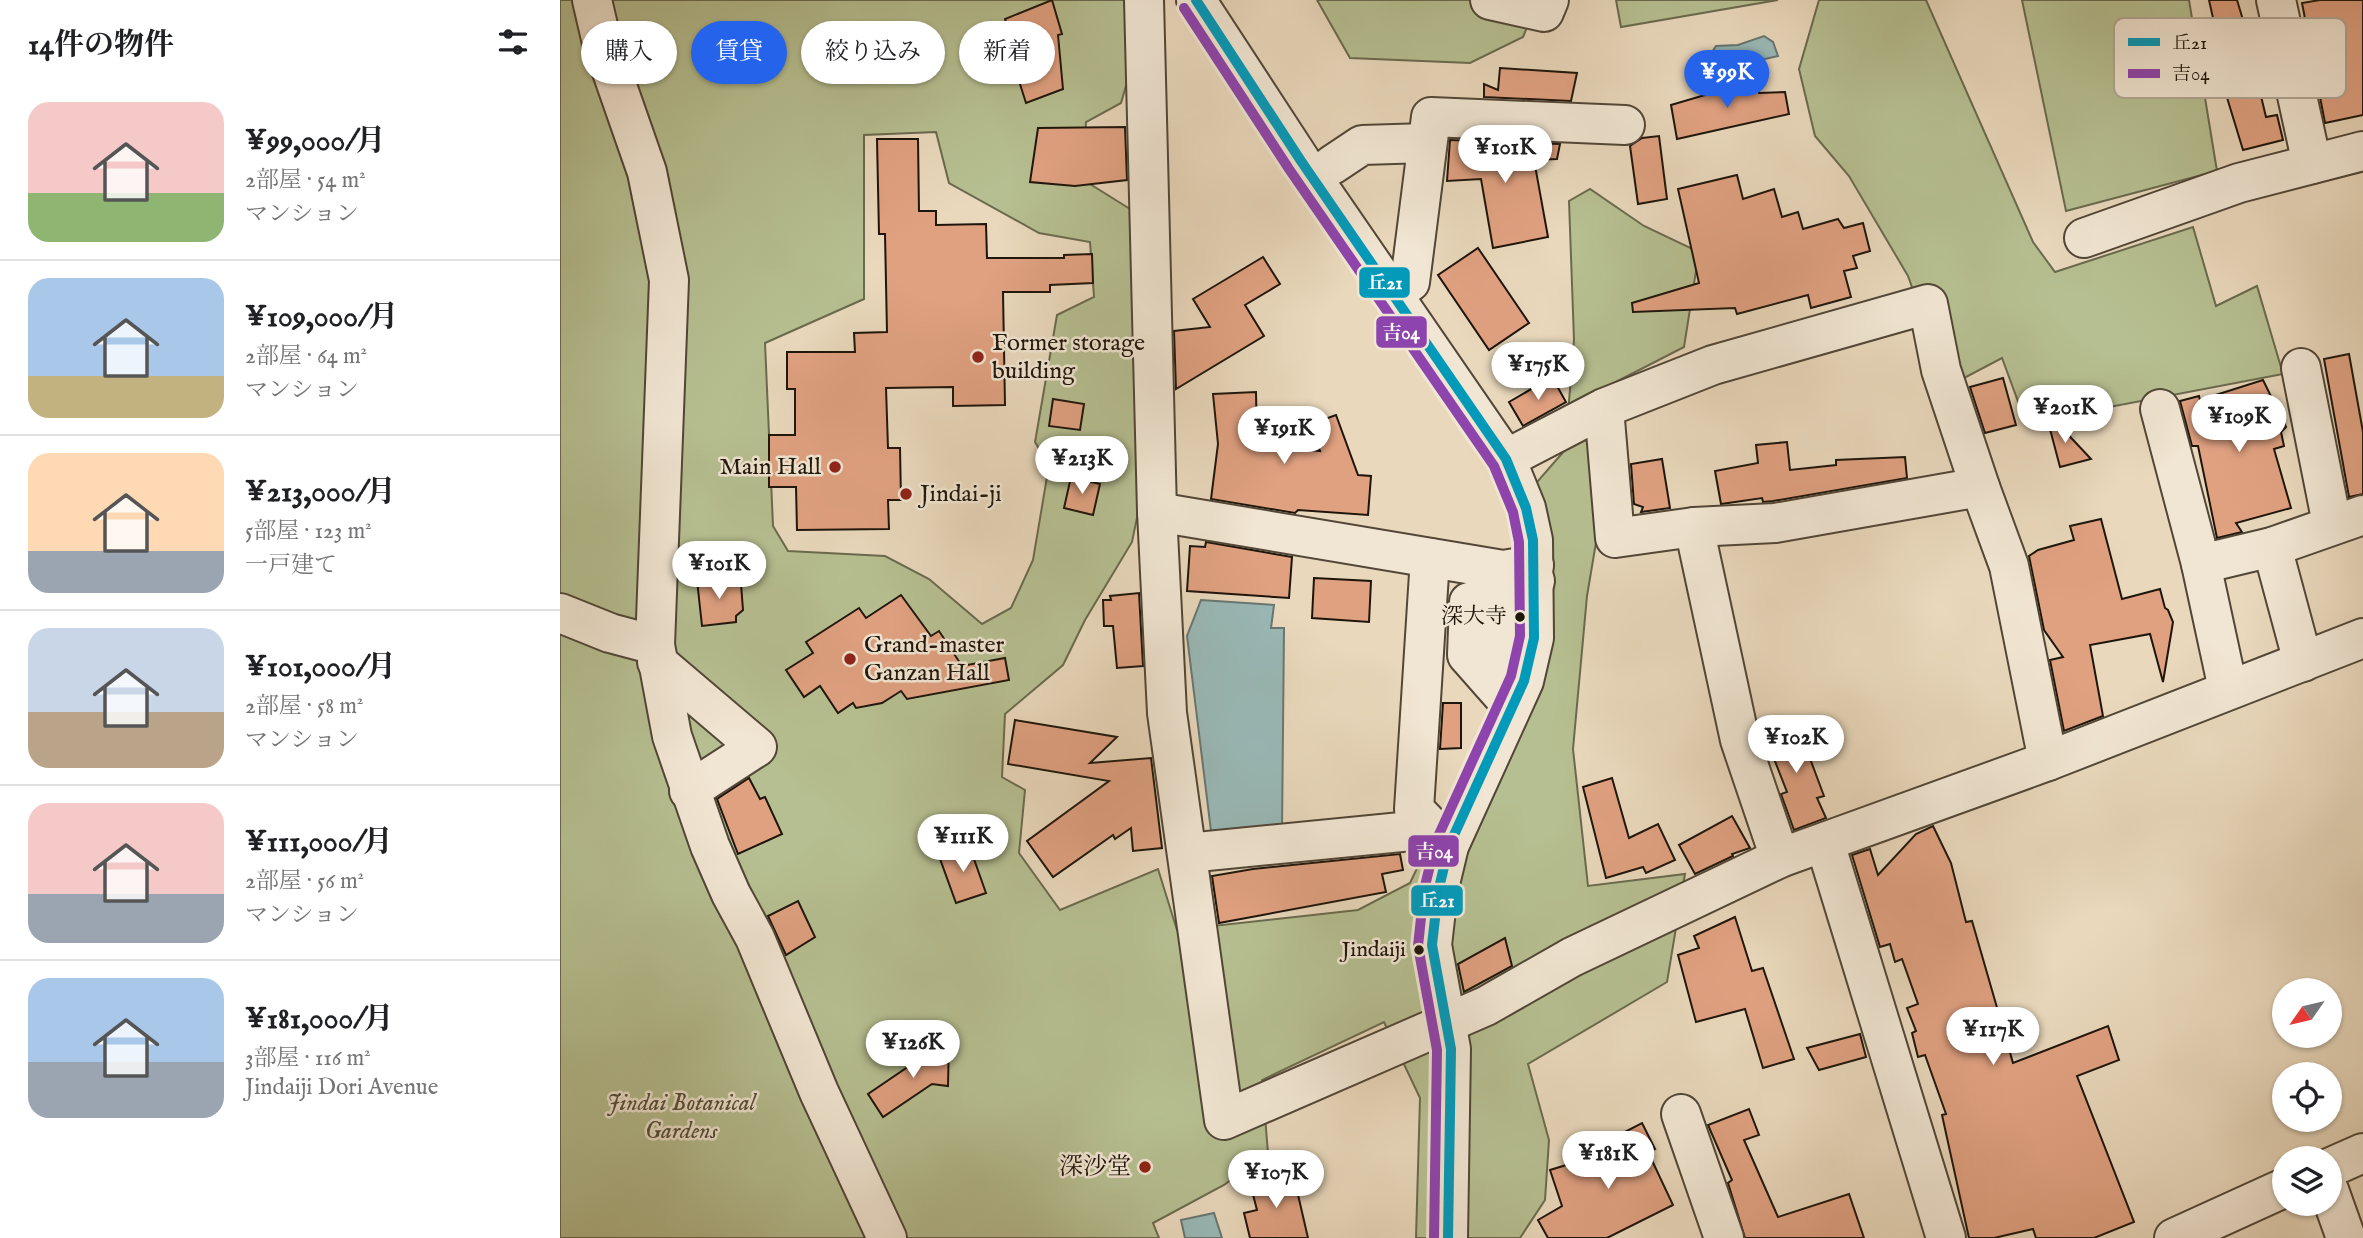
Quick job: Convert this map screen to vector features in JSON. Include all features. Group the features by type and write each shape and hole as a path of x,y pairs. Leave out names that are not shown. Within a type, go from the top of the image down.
{"street":[{"path":"592,0 602,43 647,172 668,280 656,654 672,736 689,791 731,894 755,938 819,1092 887,1238"},
{"path":"1144,0 1157,512 1167,713 1224,1121 1486,1006 1573,957 1780,858 2048,761 2363,638"},
{"path":"1196,0 1506,459 1526,508 1533,540 1523,579 1534,638 1524,681 1501,694 1440,838 1432,945 1451,1049 1448,1238"},
{"path":"1490,0 1544,12 1549,0"},
{"path":"2276,0 2280,18"},
{"path":"2298,98 2312,164"},
{"path":"1393,294 1410,282 1431,117 1625,125"},
{"path":"1332,165 1362,145 1427,143"},
{"path":"2084,237 2239,183 2363,151"},
{"path":"1506,459 1604,408 1713,366 1928,303 1941,370 2009,566 2048,761"},
{"path":"2201,564 2272,547 2348,520 2301,368"},
{"path":"1604,408 1615,538 1694,527 1775,523 1980,487"},
{"path":"2161,409 2201,564 2228,689"},
{"path":"1157,512 1503,570 1523,579"},
{"path":"1694,527 1740,740 1780,858"},
{"path":"2272,547 2303,662"},
{"path":"1430,558 1414,809 1440,838"},
{"path":"1501,694 1467,655 1469,602 1523,579"},
{"path":"560,613 656,654 757,747 689,791"},
{"path":"1187,853 1440,838"},
{"path":"1825,843 1946,1238"},
{"path":"1681,1114 1724,1238"},
{"path":"2342,1162 2363,1153"},
{"path":"2174,1238 2272,1193"},
{"path":"2338,1216 2346,1238"}],"green space":[{"name":"Jindai Botanical Gardens","path":"560,0 1137,0 1130,72 1121,103 1086,122 1082,179 1138,214 1144,483 1132,542 1085,620 1063,665 1005,714 1002,777 1025,790 1019,853 1060,910 1158,869 1177,930 1358,910 1410,883 1464,770 1520,634 1511,512 1565,450 1574,340 1569,201 1590,189 1644,226 1699,252 1684,347 1610,385 1601,513 1587,596 1573,749 1588,886 1685,874 1667,982 1528,1064 1549,1140 1545,1200 1520,1238 1416,1238 1420,1098 1384,1022 1262,1080 1268,1153 1224,1185 1153,1223 1159,1238 560,1238","holes":["936,132 949,183 1039,233 1090,242 1094,297 1057,315 1035,442 1049,465 1033,560 1011,608 982,624 929,579 885,556 788,551 773,526 765,343 864,299 864,135"]},
{"path":"1317,0 1538,0 1523,37 1470,63 1350,58"},
{"path":"1616,0 1778,0 1621,27"},
{"path":"1819,0 1926,0 2033,242 2055,272 2193,227 2216,306 2257,286 2283,374 2026,423 2002,358 1947,387 1908,276 1849,176 1815,136 1799,69"},
{"path":"2022,0 2189,0 2192,18 2114,18 2114,98 2205,98 2217,171 2066,211"}],"water":[{"path":"1764,36 1773,42 1778,56 1712,71 1709,57 1716,46 1738,45"},
{"path":"1201,600 1274,605 1271,628 1284,628 1282,831 1211,831 1187,636"},
{"path":"1214,1213 1222,1238 1185,1238 1181,1220"}],"building":[{"path":"1052,0 1062,34 1058,35 1063,89 1026,103 1020,84 1055,84 1055,21 1005,19"},
{"path":"2209,0 2237,0 2242,18 2213,18"},
{"path":"2320,0 2363,0 2363,115 2325,123 2320,98 2346,98 2346,18 2305,18 2302,3"},
{"path":"1500,68 1577,73 1571,101 1484,97 1484,84 1498,90"},
{"path":"1756,80 1759,93 1785,92 1789,114 1677,139 1671,105"},
{"path":"2227,98 2261,98 2266,117 2277,115 2283,140 2243,150"},
{"path":"1125,127 1127,180 1075,186 1030,182 1038,128"},
{"path":"1659,136 1667,199 1638,204 1630,146 1642,138"},
{"path":"877,139 918,139 919,211 936,211 936,225 986,224 987,258 1064,258 1064,255 1092,254 1093,283 1050,285 1050,292 1003,292 1005,405 953,406 953,387 886,388 888,448 900,448 901,500 888,500 889,529 797,530 796,487 769,487 769,435 795,435 795,389 787,389 787,352 855,352 854,333 887,332 885,234 879,234"},
{"path":"1450,140 1560,144 1557,159 1534,160 1548,237 1493,248 1481,179 1447,181"},
{"path":"1737,175 1743,199 1774,189 1782,217 1798,212 1803,229 1838,219 1844,228 1863,223 1870,251 1853,256 1857,268 1844,271 1851,297 1811,308 1808,295 1737,314 1735,308 1633,312 1632,303 1699,283 1678,189"},
{"path":"1478,248 1529,323 1489,350 1438,275"},
{"path":"1263,257 1280,284 1245,305 1264,336 1176,389 1174,331 1210,327 1193,299"},
{"path":"2349,354 2363,432 2363,494 2349,497 2324,359"},
{"path":"1552,377 1566,402 1523,426 1509,402"},
{"path":"2003,378 2016,425 1985,433 1970,387"},
{"path":"2263,380 2286,427 2281,432 2284,446 2274,449 2291,508 2236,523 2242,532 2217,538 2198,446 2192,446 2180,401 2199,396 2200,400"},
{"path":"1256,392 1257,444 1320,451 1311,424 1336,415 1358,475 1371,476 1368,515 1298,510 1295,513 1211,499 1218,444 1213,394"},
{"path":"1053,399 1084,404 1080,430 1049,426"},
{"path":"2045,410 2091,459 2060,467"},
{"path":"1787,442 1790,470 1836,465 1836,460 1905,457 1907,478 1773,501 1763,502 1762,498 1721,504 1715,471 1758,463 1756,445"},
{"path":"1662,459 1670,508 1641,512 1643,507 1634,504 1631,464"},
{"path":"1071,477 1100,484 1093,515 1064,508"},
{"path":"2101,519 2122,599 2160,589 2165,608 2173,622 2163,682 2150,634 2090,645 2103,716 2064,731 2050,660 2063,657 2044,630 2029,556 2038,550 2074,540 2070,526"},
{"path":"1206,542 1292,557 1289,598 1187,591 1190,546 1205,547"},
{"path":"731,577 732,584 741,584 743,610 736,616 736,622 702,626 697,580"},
{"path":"1314,578 1371,581 1369,622 1312,618"},
{"path":"1139,593 1143,666 1117,668 1113,626 1104,626 1103,600 1111,600 1110,596"},
{"path":"901,595 931,636 939,631 962,666 1005,658 1009,680 907,699 901,691 882,703 856,708 853,703 838,713 820,686 804,697 786,670 813,653 806,642 859,608 866,618"},
{"path":"1443,703 1461,703 1461,748 1440,749"},
{"path":"1015,720 1117,737 1090,763 1151,758 1162,848 1133,851 1131,828 1115,839 1113,835 1053,877 1027,841 1109,781 1008,764"},
{"path":"1796,721 1824,796 1817,798 1826,818 1794,830 1781,794 1787,792 1764,733"},
{"path":"749,778 760,799 765,797 782,834 738,854 717,799"},
{"path":"1612,778 1629,838 1658,824 1675,860 1646,873 1643,867 1606,878 1583,787"},
{"path":"1732,816 1750,848 1732,854 1733,856 1695,874 1679,845"},
{"path":"1933,826 1951,863 1966,922 1972,921 2013,1063 2108,1026 2119,1060 2077,1076 2134,1222 2094,1238 2036,1238 2033,1229 1994,1238 1969,1238 1942,1115 1946,1114 1925,1055 1918,1057 1912,1033 1916,1031 1907,1008 1918,1004 1902,959 1895,962 1890,944 1880,947 1852,855 1870,849 1878,875 1916,834"},
{"path":"969,845 986,893 956,903 939,856"},
{"path":"1400,854 1403,870 1382,874 1386,892 1219,923 1212,876 1253,869"},
{"path":"798,901 815,937 786,955 768,916"},
{"path":"1735,917 1752,971 1763,968 1794,1059 1763,1068 1745,1009 1696,1022 1678,955 1699,948 1694,936"},
{"path":"1505,938 1512,966 1464,992 1458,964"},
{"path":"1860,1034 1866,1057 1819,1070 1807,1048"},
{"path":"949,1039 948,1086 932,1084 883,1117 868,1094"},
{"path":"1749,1109 1759,1135 1744,1140 1778,1217 1849,1194 1864,1238 1745,1238 1728,1183 1732,1180 1708,1125"},
{"path":"1642,1123 1655,1149 1648,1152 1673,1205 1607,1238 1548,1238 1538,1220 1562,1206 1550,1170 1622,1148 1617,1136"},
{"path":"1293,1173 1308,1238 1250,1238 1244,1213 1257,1210 1250,1183"}],"transit line":[{"name":"丘21","path":"1196,0 1301,161 1506,459 1526,508 1533,540 1534,638 1524,681 1449,846 1438,892 1432,945 1451,1049 1448,1238"},
{"name":"吉04","path":"1184,8 1289,169 1494,466 1513,512 1519,542 1520,636 1511,676 1436,841 1424,890 1418,946 1437,1050 1434,1238"}],"place":[{"name":"Former storage building","path":"978,357"},
{"name":"Main Hall","path":"835,467"},
{"name":"Jindai-ji","path":"906,494"},
{"name":"深大寺","path":"1520,617"},
{"name":"Grand-master Ganzan Hall","path":"850,659"},
{"name":"Jindaiji","path":"1419,950"},
{"name":"深沙堂","path":"1145,1167"}]}
